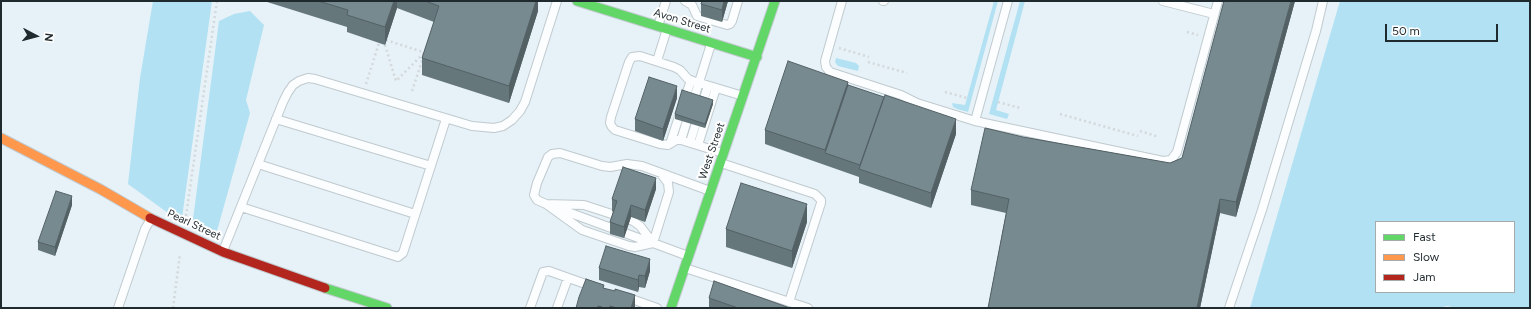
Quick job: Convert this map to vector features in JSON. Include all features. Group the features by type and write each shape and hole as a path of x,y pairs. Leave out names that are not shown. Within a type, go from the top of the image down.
{"street":[{"name":"Avon Street","path":"577,1 757,57"},
{"name":"West Street","path":"671,308 775,2"},
{"name":"Pearl Street","path":"1,138 100,189 151,218 223,252 272,270 387,308"}],"lane":[{"path":"223,252 276,119 288,92 299,80 308,78 315,79 472,126 494,128 503,126 512,120 520,111 525,102 557,1"},
{"path":"658,26 666,1"},
{"path":"685,1 692,5 697,16 727,25 732,21 738,1"},
{"path":"842,1 825,61 826,67 830,72 901,95 917,103 975,121 1159,161 1171,160 1177,152 1218,1"},
{"path":"975,121 1008,1"},
{"path":"1163,1 1214,14"},
{"path":"1229,308 1266,196 1316,31 1323,1"},
{"path":"656,61 667,29"},
{"path":"680,140 712,43"},
{"path":"724,154 694,143 680,140 665,145 615,130 610,123 629,62 632,57 640,56 674,66 691,80 743,97"},
{"path":"670,144 691,80"},
{"path":"694,143 712,87"},
{"path":"276,119 431,166"},
{"path":"241,207 398,257 403,252 446,119"},
{"path":"688,256 537,200 534,195 545,163 548,157 552,154 560,153 610,167 634,165 711,191"},
{"path":"721,163 814,194 821,200 789,302"},
{"path":"258,164 415,214"},
{"path":"652,243 669,192 667,179 660,173"},
{"path":"546,204 587,232 629,246 635,247 652,243"},
{"path":"546,204 584,205 633,221 640,226 652,243"},
{"path":"118,308 145,229 151,218"},
{"path":"684,268 808,308"},
{"path":"530,308 543,272 549,271 605,290"},
{"path":"557,308 568,278"},
{"path":"620,295 657,308"}],"path":[{"path":"186,216 217,1"},
{"path":"386,40 429,54"},
{"path":"366,84 379,43"},
{"path":"385,45 396,81 425,52"},
{"path":"829,45 869,57"},
{"path":"412,91 425,52"},
{"path":"868,62 907,73"},
{"path":"945,92 967,98"},
{"path":"998,102 1020,108"},
{"path":"1060,114 1138,136"},
{"path":"1140,131 1159,137"},
{"path":"173,308 180,254"}],"shaded area":[{"path":"153,1 212,1 182,218 179,221 128,184 140,78"},
{"path":"994,1 998,1 968,112 957,109 953,107 952,103 965,105"},
{"path":"1020,1 1025,1 996,110 1009,114 1007,119 989,114"},
{"path":"1340,1 1530,1 1530,308 1457,308 1447,306 1438,308 1250,308"},
{"path":"250,11 264,25 246,100 250,113 215,238 192,227 219,21 234,14"},
{"path":"836,58 856,63 859,66 858,71 838,66 835,62"}],"building":[{"path":"318,1 394,1 385,27 347,15 348,10"},
{"path":"425,1 536,1 509,86 422,58 439,6"},
{"path":"702,1 724,1 722,10 701,4"},
{"path":"1224,1 1291,1 1236,202 1220,199 1197,308 988,308 1009,199 971,190 985,128 1023,137 1170,163 1182,158"},
{"path":"788,61 848,82 825,150 765,130"},
{"path":"649,77 677,86 663,129 635,119"},
{"path":"848,85 884,97 860,165 825,153"},
{"path":"682,90 713,100 705,124 675,114"},
{"path":"885,95 956,119 931,193 859,169"},
{"path":"623,167 656,178 645,210 631,205 624,227 610,222 617,201 612,199"},
{"path":"741,183 807,204 792,251 726,229"},
{"path":"56,191 72,196 55,247 38,242"},
{"path":"606,246 650,259 645,276 639,275 638,280 599,268"},
{"path":"586,279 604,285 603,288 615,291 615,289 635,295 631,308 617,308 610,306 610,308 602,308 598,306 597,308 576,308"},
{"path":"714,281 790,308 738,308 709,298"}],"traffic: fast":[{"path":"577,1 757,57"},
{"path":"671,308 775,1"},
{"path":"325,288 387,308"}],"traffic: slow":[{"path":"1,138 100,189 150,218"}],"traffic: jam":[{"path":"150,218 223,252 325,288"}]}
